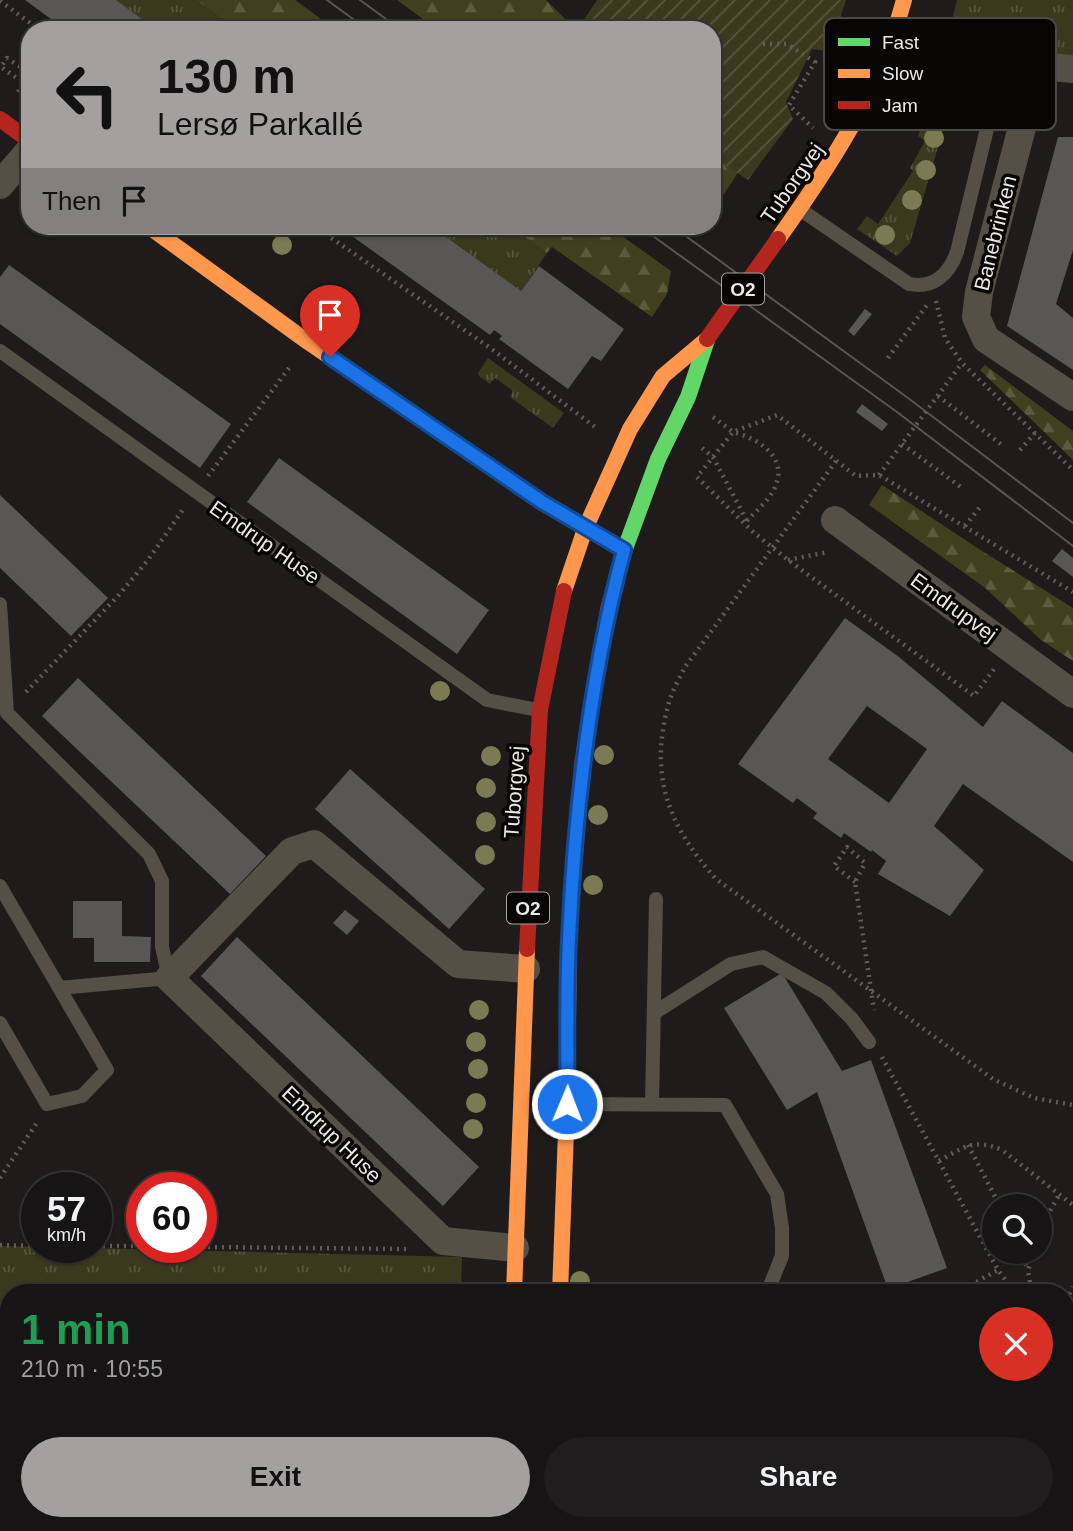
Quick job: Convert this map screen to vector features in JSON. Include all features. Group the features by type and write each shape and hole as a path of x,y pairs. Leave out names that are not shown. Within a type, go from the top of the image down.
{"main road":[{"path":"0,119 21,134"},
{"name":"Tuborgvej","path":"514,1284 526,969 540,710 561,601 585,529 623,442 663,376 707,339 799,210 852,130"},
{"path":"160,235 308,342 585,529 624,550"},
{"name":"Tuborgvej","path":"560,1284 567,1104 569,941 582,764 608,609 624,550 658,459 688,397 707,339"}],"street":[{"name":"Banebrinken","path":"1021,130 979,292 976,317 986,339 1073,397"},
{"path":"0,186 21,161"},
{"name":"Emdrupvej","path":"835,520 1073,694"},
{"path":"169,978 292,851 314,844 458,964 526,969"},
{"name":"Emdrup Huse","path":"169,978 443,1241"},
{"path":"443,1241 515,1248"}],"lane":[{"path":"799,210 909,284 920,286 943,277 952,266 957,252 987,130"},
{"name":"Emdrup Huse","path":"0,351 486,700 540,710"},
{"path":"0,604 7,713 149,854 162,881 162,947 169,978 59,988"},
{"path":"0,886 107,1070 82,1096 47,1104 0,1023"},
{"path":"652,1104 656,899"},
{"path":"654,1013 731,964 763,957 826,993 852,1019 869,1042"},
{"path":"567,1104 726,1105 778,1194 782,1256 771,1284"}],"path":[{"path":"0,1 28,21"},
{"path":"763,44 787,44 815,62 789,105 839,152"},
{"path":"21,67 7,58 1,67 21,81"},
{"path":"327,235 489,347 599,429"},
{"path":"888,358 934,295"},
{"path":"7,713 118,596 148,560 308,342"},
{"path":"879,475 962,363"},
{"path":"938,396 1002,445"},
{"path":"688,397 733,432 760,442 772,454 778,469 774,490 747,521"},
{"path":"1009,647 974,696 772,548 697,477 733,432 777,415 856,476 879,475 1073,592"},
{"path":"674,425 713,457 752,531"},
{"path":"1020,450 1035,433"},
{"path":"1041,439 1073,470"},
{"path":"902,444 962,488"},
{"path":"836,461 685,667 668,704 661,744 662,780 671,816 693,853 716,880 993,1079 1034,1098 1073,1105"},
{"path":"965,526 980,507"},
{"path":"855,882 834,866 848,847 865,863 855,882 874,1012"},
{"path":"880,1054 998,1270 1008,1284"},
{"path":"0,1178 47,1104"},
{"path":"939,1161 968,1145 989,1144 1002,1150 1073,1205"},
{"path":"968,1145 993,1194"},
{"path":"1052,1208 1059,1195"},
{"path":"217,1247 419,1249 443,1241"},
{"path":"0,1245 21,1246"},
{"path":"1025,1264 1030,1284"},
{"path":"1028,1271 1030,1264"},
{"path":"973,1284 998,1270"}],"green space":[{"path":"116,0 196,0 225,21 145,21"},
{"path":"196,0 295,0 324,21 225,21"},
{"path":"397,0 546,0 567,21 426,21"},
{"path":"597,0 846,0 840,18 824,18 824,50 812,49 786,102 793,119 748,180 721,162 721,21 583,21"},
{"path":"957,0 1073,0 1073,56 1056,55 1056,18 953,18"},
{"path":"721,70 774,118 721,198"},
{"path":"920,130 943,130 910,243 897,256 857,229 867,216 878,224 913,171 910,168 925,141 918,136"},
{"path":"443,235 522,235 547,253 521,291"},
{"path":"522,235 621,235 671,271 667,294 652,317 552,247 547,253"},
{"path":"488,358 564,413 553,428 510,397 513,391 495,378 490,384 479,376 478,373"},
{"path":"985,365 1073,431 1073,460 980,370"},
{"path":"882,485 1073,608 1073,661 1041,640 984,587 869,505"},
{"path":"0,1246 21,1246 21,1263 112,1263 112,1249 126,1249 126,1263 217,1263 217,1251 462,1257 461,1284 0,1284"}],"building":[{"path":"25,0 116,0 145,21 54,21"},
{"path":"1058,137 1073,137 1073,250 1056,304 1073,318 1073,370 1007,326"},
{"path":"351,235 443,235 521,291 539,266 624,329 601,361 592,356 568,389 499,339 502,336 494,330 490,335"},
{"path":"9,265 231,424 200,468 0,324 0,277"},
{"path":"865,309 872,314 854,336 848,331"},
{"path":"862,404 888,424 882,431 856,412"},
{"path":"279,458 489,610 457,654 247,502"},
{"path":"0,495 108,598 71,636 0,568"},
{"path":"1062,549 1073,558 1073,577 1052,561"},
{"path":"845,618 899,657 983,727 1002,701 1073,753 1073,862 963,784 934,826 984,870 950,916 878,874 886,861 872,850 871,852 844,833 841,838 813,818 817,813 797,798 793,803 738,764","holes":["867,706 927,749 889,803 828,759"]},
{"path":"78,678 266,856 230,894 42,716"},
{"path":"350,769 485,889 449,929 315,809"},
{"path":"73,901 122,901 122,936 151,937 150,962 94,962 94,938 73,938"},
{"path":"345,910 359,921 347,935 333,923"},
{"path":"237,937 479,1167 443,1206 201,976"},
{"path":"782,973 842,1071 871,1060 947,1268 902,1284 886,1284 817,1092 787,1110 724,1008"}],"tram line":[{"path":"327,0 356,21"},
{"path":"360,0 389,21"},
{"path":"651,235 897,412 1073,546"},
{"path":"684,235 908,398 1073,523"}],"traffic: fast":[{"path":"622,557 658,459 688,397 707,340"},
{"path":"456,443 542,502 624,550"}],"traffic: slow":[{"path":"899,18 904,0"},
{"path":"778,239 850,130"},
{"path":"160,235 308,342 456,443"},
{"path":"564,591 585,529 630,429 663,376 707,339"},
{"path":"560,1284 567,1104 569,937"},
{"path":"514,1284 527,949"}],"traffic: jam":[{"path":"0,119 21,134"},
{"path":"707,339 778,239"},
{"path":"569,937 582,764 608,609 622,557"},
{"path":"527,949 540,710 564,591"}],"route":[{"path":"330,357 542,502 624,550 608,609 582,764 569,941 567,1104"}]}
